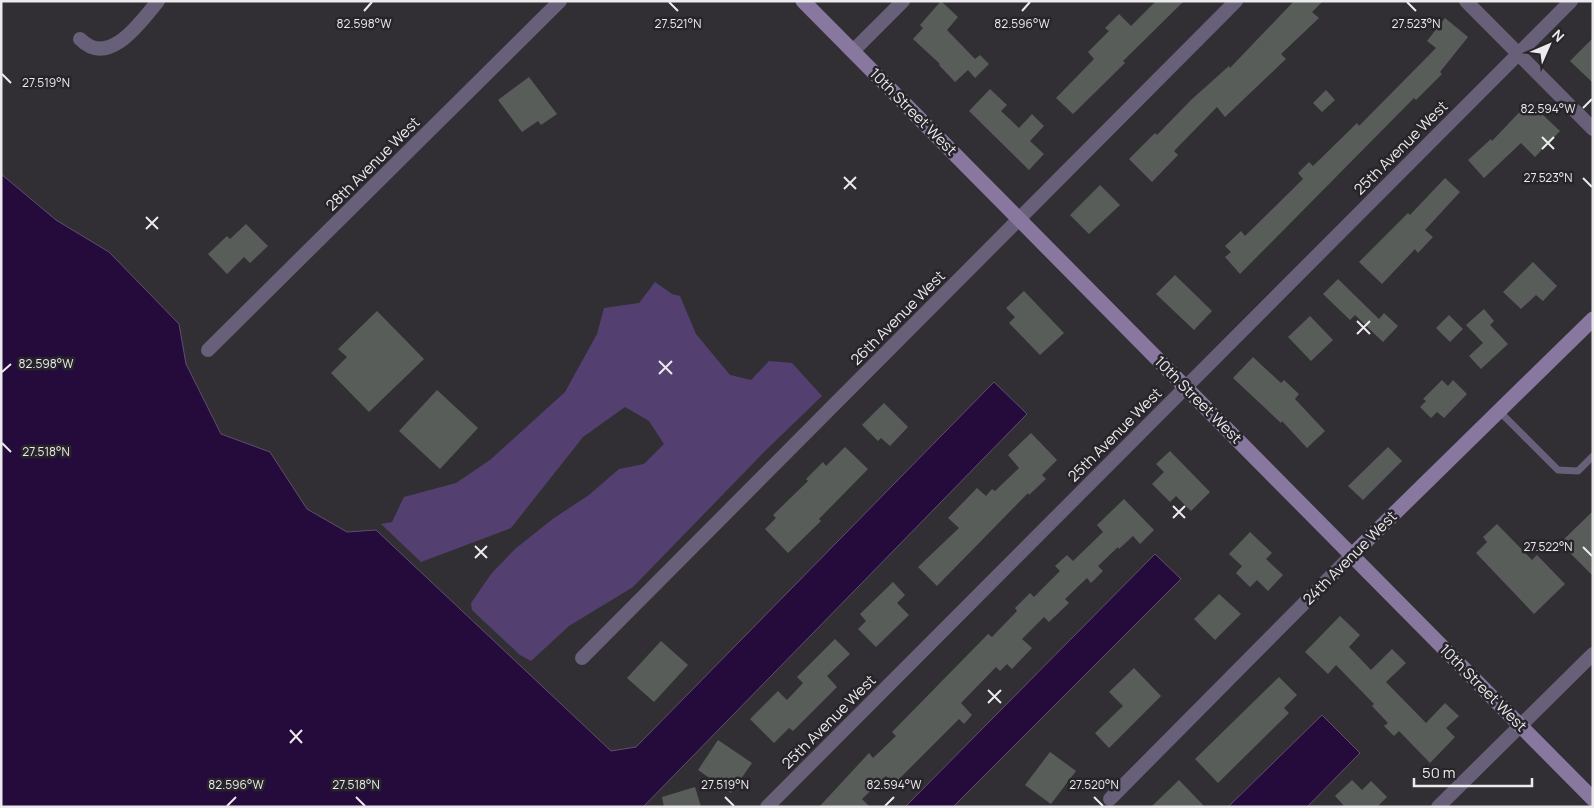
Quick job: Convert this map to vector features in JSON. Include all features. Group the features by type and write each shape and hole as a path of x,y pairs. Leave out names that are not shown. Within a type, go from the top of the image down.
{"street":[{"path":"80,39 87,46 102,50 118,44 158,1"},
{"name":"28th Avenue West","path":"208,350 560,1"},
{"name":"10th Street West","path":"803,1 1593,799"},
{"path":"852,51 902,1"},
{"name":"26th Avenue West","path":"582,658 1236,1"},
{"path":"1466,1 1593,129"},
{"name":"25th Avenue West","path":"767,807 1571,1"},
{"name":"24th Avenue West","path":"1110,799 1352,555 1593,319"},
{"path":"1438,807 1593,654"}],"lane":[{"path":"1499,411 1558,470 1578,471 1593,456"}],"shaded area":[{"path":"1,174 56,220 109,252 179,324 186,364 221,434 270,452 307,509 347,532 376,530 611,751 636,747 994,382 1027,414 643,807 1,807"},
{"path":"655,282 672,294 680,296 696,334 730,375 751,380 769,361 792,363 822,396 768,448 633,587 569,626 531,661 520,655 472,610 471,603 491,574 515,549 554,518 589,495 619,469 644,464 664,444 649,421 625,407 583,437 511,528 421,562 381,524 392,522 404,497 456,483 490,460 565,392 597,334 604,308 639,303"},
{"path":"1155,554 1181,579 953,807 905,807"},
{"path":"1322,715 1360,753 1307,807 1228,807"}],"building":[{"path":"941,1 958,17 947,30 975,59 980,55 989,64 975,78 968,70 955,82 940,64 913,39 923,28 920,25"},
{"path":"1156,1 1184,1 1073,114 1056,98 1094,59 1088,52 1109,31 1105,28 1119,14 1131,26"},
{"path":"1294,1 1323,1 1312,12 1319,18 1281,54 1286,59 1225,117 1217,107 1174,151 1178,155 1152,182 1129,159 1155,133 1157,135 1191,100 1229,66 1230,68"},
{"path":"1445,18 1468,37 1440,72 1442,74 1416,100 1414,98 1240,274 1225,257 1231,252 1225,246 1241,231 1245,236 1303,179 1298,173 1309,162 1313,166 1357,123 1359,126 1436,48 1427,41"},
{"path":"1593,38 1593,83 1570,61"},
{"path":"529,77 557,114 541,125 538,121 522,132 498,100"},
{"path":"990,89 1007,105 1001,111 1019,128 1032,114 1044,126 1030,141 1044,154 1029,170 969,111"},
{"path":"1326,90 1335,100 1322,112 1313,103"},
{"path":"1529,102 1560,131 1535,157 1521,143 1484,178 1468,160 1491,139 1492,141"},
{"path":"1445,178 1460,192 1425,230 1433,237 1418,253 1415,249 1382,284 1359,262 1408,213 1410,215"},
{"path":"1100,185 1120,205 1089,234 1070,215"},
{"path":"246,224 268,246 250,263 244,257 227,274 208,254 227,236 230,239"},
{"path":"1533,262 1557,286 1543,301 1536,295 1521,309 1503,292"},
{"path":"1175,275 1212,311 1194,330 1156,294"},
{"path":"1338,279 1379,319 1384,313 1398,326 1383,342 1355,315 1350,320 1323,294"},
{"path":"1024,291 1064,333 1040,355 1009,323 1015,317 1006,308"},
{"path":"1484,309 1494,321 1490,325 1508,344 1481,369 1469,356 1483,343 1466,325"},
{"path":"377,311 424,359 369,412 331,373 347,357 338,349"},
{"path":"1449,315 1463,329 1450,342 1436,328"},
{"path":"1310,316 1333,340 1311,361 1288,337"},
{"path":"1253,357 1281,383 1284,380 1299,394 1295,399 1325,431 1307,448 1282,421 1281,423 1233,378"},
{"path":"1442,380 1448,386 1453,380 1467,394 1444,418 1437,412 1431,418 1420,407 1426,401 1423,399"},
{"path":"437,390 478,428 440,469 399,431"},
{"path":"884,403 908,427 890,446 881,438 878,441 862,425"},
{"path":"1031,433 1057,460 1042,475 1046,479 1029,495 1028,493 937,586 918,567 959,528 948,518 977,488 986,496 992,489 995,491 1019,468 1008,455"},
{"path":"845,447 868,469 819,519 821,521 788,553 765,529 776,518 773,515 808,481 806,479 823,462 826,466"},
{"path":"1388,447 1402,461 1363,500 1348,486"},
{"path":"1170,451 1210,492 1191,511 1176,496 1170,502 1152,484 1164,472 1156,464"},
{"path":"1124,499 1154,530 1140,544 1133,536 1119,549 1118,547 1098,566 1103,571 1091,583 1087,578 1065,599 1069,603 1049,622 1044,617 1022,639 1032,648 1012,669 1007,664 1000,671 996,667 961,703 972,715 964,724 959,719 894,784 886,776 862,799 870,807 819,807 869,753 873,758 896,736 892,732 988,634 992,637 1017,611 1015,608 1030,593 1034,597 1060,571 1055,566 1067,555 1073,561 1103,532 1097,525"},
{"path":"1593,511 1593,576 1560,543"},
{"path":"1497,524 1532,560 1537,555 1565,584 1534,614 1476,553 1487,542 1483,537"},
{"path":"1250,532 1272,553 1266,559 1283,575 1268,591 1257,580 1250,587 1236,573 1242,566 1229,554"},
{"path":"893,582 905,595 897,603 909,615 876,647 858,629 866,621 860,614"},
{"path":"1219,594 1241,614 1215,640 1194,619"},
{"path":"1340,616 1360,635 1349,647 1371,670 1392,649 1406,663 1386,682 1426,723 1445,703 1459,716 1446,728 1455,737 1430,763 1399,731 1394,736 1384,726 1388,723 1372,706 1374,704 1336,665 1328,674 1305,652"},
{"path":"835,639 850,654 827,676 837,687 793,731 789,728 774,743 750,719 778,691 787,700 803,683 797,677"},
{"path":"661,641 688,665 654,702 627,678"},
{"path":"1134,668 1161,696 1109,748 1095,733 1123,706 1109,692"},
{"path":"1279,677 1297,695 1284,708 1289,713 1218,783 1195,759"},
{"path":"718,740 752,763 731,793 698,770"},
{"path":"1050,752 1076,771 1051,804 1025,785"},
{"path":"1179,780 1205,807 1151,807"},
{"path":"1352,780 1362,790 1371,781 1387,797 1377,807 1345,807 1335,796"},
{"path":"695,787 701,807 664,807 662,797"}]}
